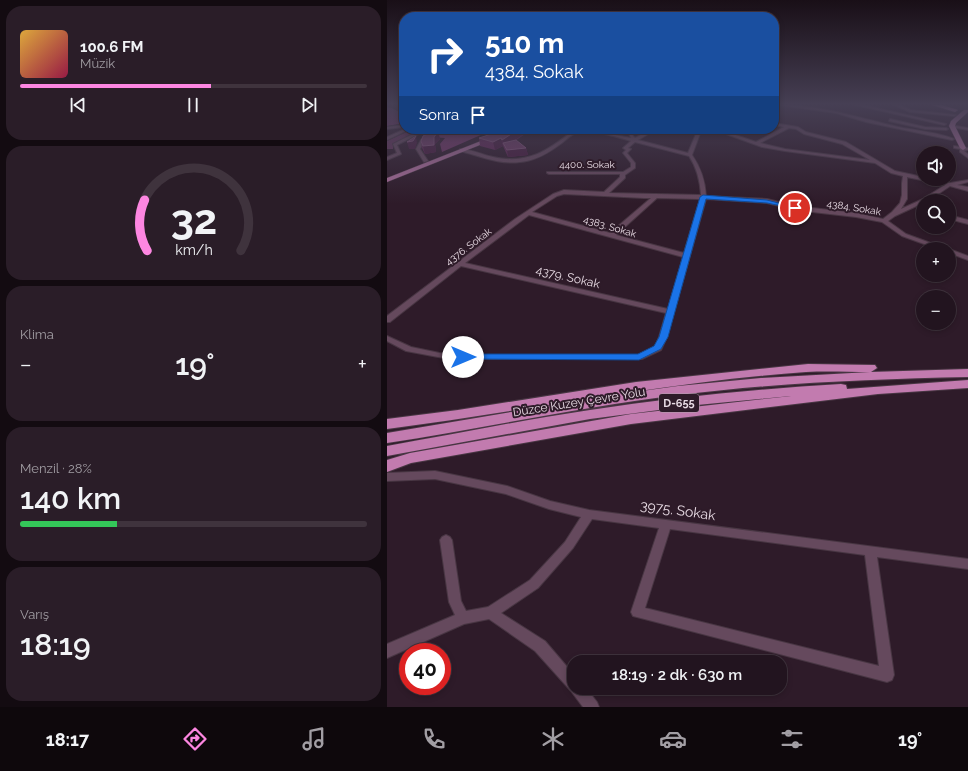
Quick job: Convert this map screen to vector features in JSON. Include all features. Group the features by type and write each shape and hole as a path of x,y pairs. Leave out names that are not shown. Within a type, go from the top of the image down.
{"highway":[{"path":"387,424 458,415 636,386 728,375 808,368 968,373"},
{"name":"Düzce Kuzey Çevre Yolu","path":"390,444 637,396 699,388 877,374 968,373"},
{"name":"Düzce Kuzey Çevre Yolu","path":"390,444 705,399 783,391 892,384 968,384"},
{"path":"387,466 418,457 631,419 878,390 968,384"}],"main road":[{"path":"387,176 479,138"},
{"path":"387,180 491,138"},
{"path":"952,138 962,149"},
{"path":"955,138 962,149"}],"street":[{"path":"387,159 399,153 395,145 409,138"},
{"path":"426,161 418,149 422,141 428,138"},
{"path":"462,150 505,160 520,161 549,150 566,138"},
{"path":"387,338 409,349 449,356 639,357 658,348 671,312 703,197 699,166 690,155 625,138"},
{"path":"605,194 623,177 624,173 633,168 633,163 625,153 629,149 625,148 639,138"},
{"path":"690,155 697,138"},
{"path":"742,138 785,150 876,163"},
{"path":"757,143 766,138"},
{"path":"824,138 844,143 876,163 905,176 916,178"},
{"path":"962,149 968,157"},
{"name":"4400. Sokak","path":"549,173 624,173"},
{"path":"894,214 905,197 903,181 905,176"},
{"path":"956,184 968,181"},
{"path":"934,194 947,186"},
{"path":"954,186 968,189"},
{"name":"4384. Sokak","path":"564,192 767,201 795,208 856,215 884,221 904,235 924,242"},
{"name":"4376. Sokak","path":"387,320 528,213 555,195 564,192"},
{"path":"611,236 656,196"},
{"path":"884,221 894,214 916,205"},
{"name":"4383. Sokak","path":"528,213 687,256"},
{"path":"956,219 968,222"},
{"path":"956,254 968,258"},
{"name":"4379. Sokak","path":"461,264 671,312"},
{"name":"3975. Sokak","path":"387,477 435,474 507,490 549,505 589,514 968,564"},
{"path":"387,651 463,618 490,613 534,584 569,545 589,514"},
{"path":"666,524 637,612 887,675 871,551"},
{"path":"446,540 455,602 463,618"},
{"path":"490,613 540,646 567,676"},
{"path":"583,695 592,707"}],"shaded area":[{"path":"394,138 407,138 393,145 393,149 387,149 387,141"},
{"path":"445,138 474,138 442,152 440,144"}],"building":[{"path":"413,138 415,138 413,141 407,142"},
{"path":"422,138 434,138 434,145 423,146 421,141"},
{"path":"479,138 505,138 502,140 501,138 493,142"},
{"path":"516,140 526,148 507,150 503,143"}],"route":[{"path":"463,357 639,357 658,348 663,337 703,197 767,201 795,208"}]}
